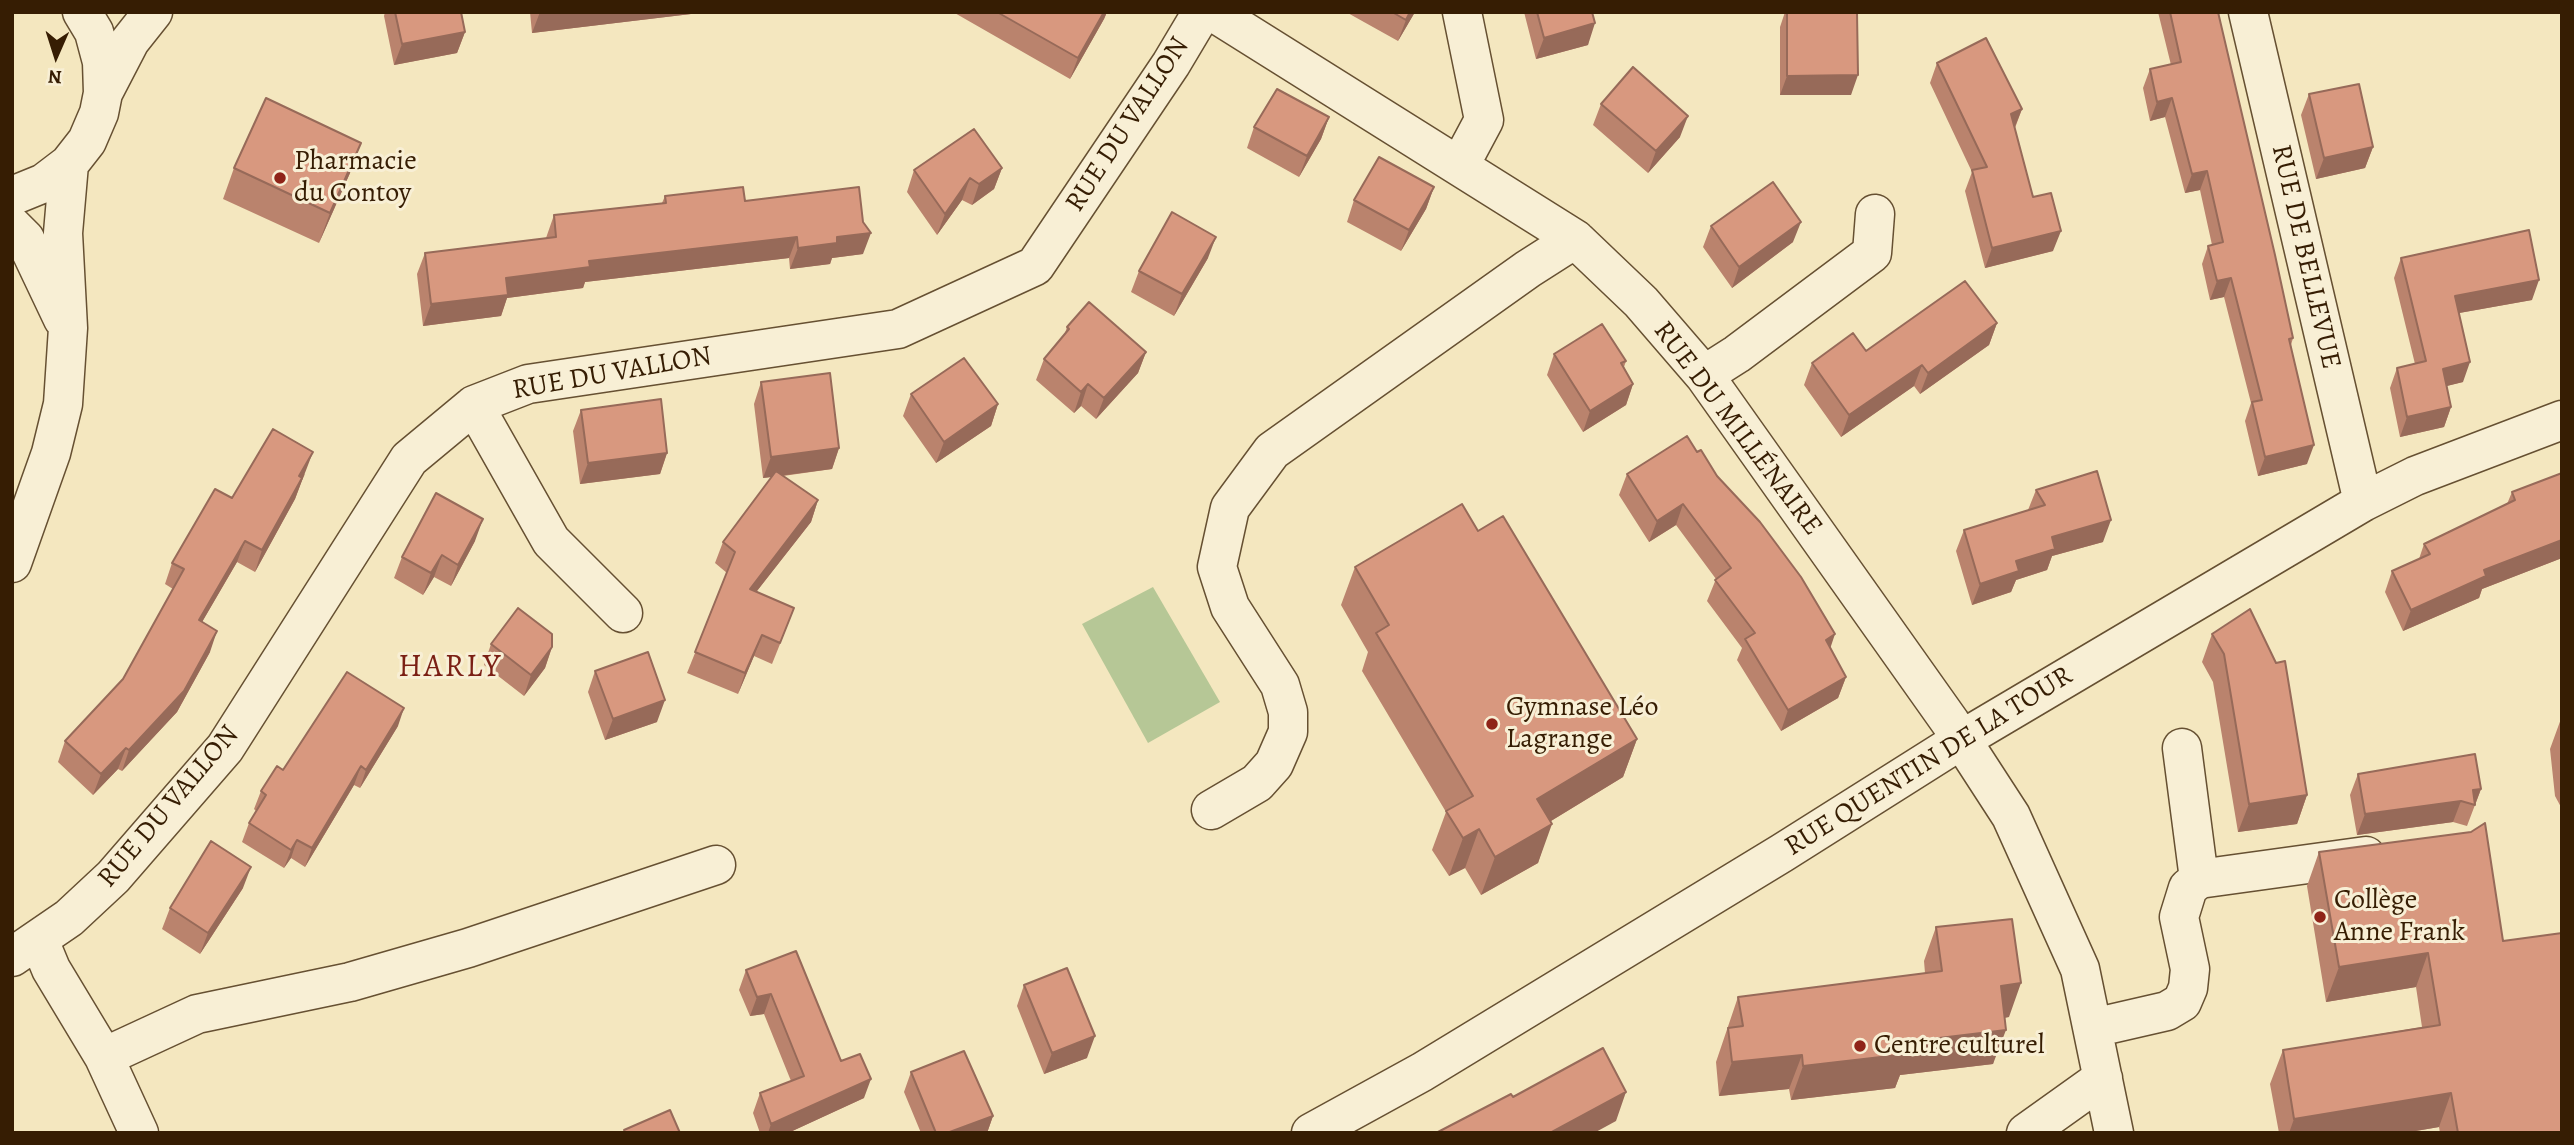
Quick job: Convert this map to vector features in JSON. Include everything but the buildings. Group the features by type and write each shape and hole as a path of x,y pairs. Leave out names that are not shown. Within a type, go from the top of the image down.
{"street":[{"path":"12,196 44,183 69,164 87,141 99,113 103,93 102,62 94,32 82,12"},
{"path":"103,93 130,41 153,12"},
{"name":"RUE DU VALLON","path":"26,948 69,918 113,877 225,748 409,459 474,405 528,384 898,329 1035,266 1171,64 1202,12"},
{"name":"RUE DU MILLÉNAIRE","path":"1213,12 1575,239 1641,302 1704,375 1961,740 2011,816 2080,969 2114,1133"},
{"path":"1460,165 1484,120 1462,12"},
{"name":"RUE DE BELLEVUE","path":"2248,12 2363,502"},
{"path":"12,563 51,453 63,404 68,328 64,233 69,164"},
{"path":"1704,375 1737,354 1872,253 1875,214"},
{"path":"12,226 25,239 68,328"},
{"path":"1211,810 1257,783 1274,764 1288,732 1288,712 1280,685 1230,607 1217,567 1230,508 1272,451 1528,269 1575,239"},
{"path":"474,405 551,541 623,613"},
{"name":"RUE QUENTIN DE LA TOUR","path":"1311,1133 1422,1072 1782,853 1961,740 2363,502 2416,476 2562,420"},
{"path":"2182,748 2199,879"},
{"path":"2094,1028 2167,1011 2182,1002 2188,988 2190,969 2179,917 2188,888 2199,879 2402,851"},
{"path":"104,1057 197,1014 350,982 468,948 716,864"},
{"path":"26,948 51,970 104,1057 139,1133"},
{"path":"2026,1133 2103,1078"}],"green space":[{"path":"1153,587 1220,702 1148,743 1082,624"}],"place":[{"name":"Pharmacie du Contoy","path":"280,178"},
{"name":"Gymnase Léo Lagrange","path":"1492,724"},
{"name":"Collège Anne Frank","path":"2320,917"},
{"name":"Centre culturel","path":"1860,1046"}],"district":[{"name":"HARLY","path":"450,668"}]}
